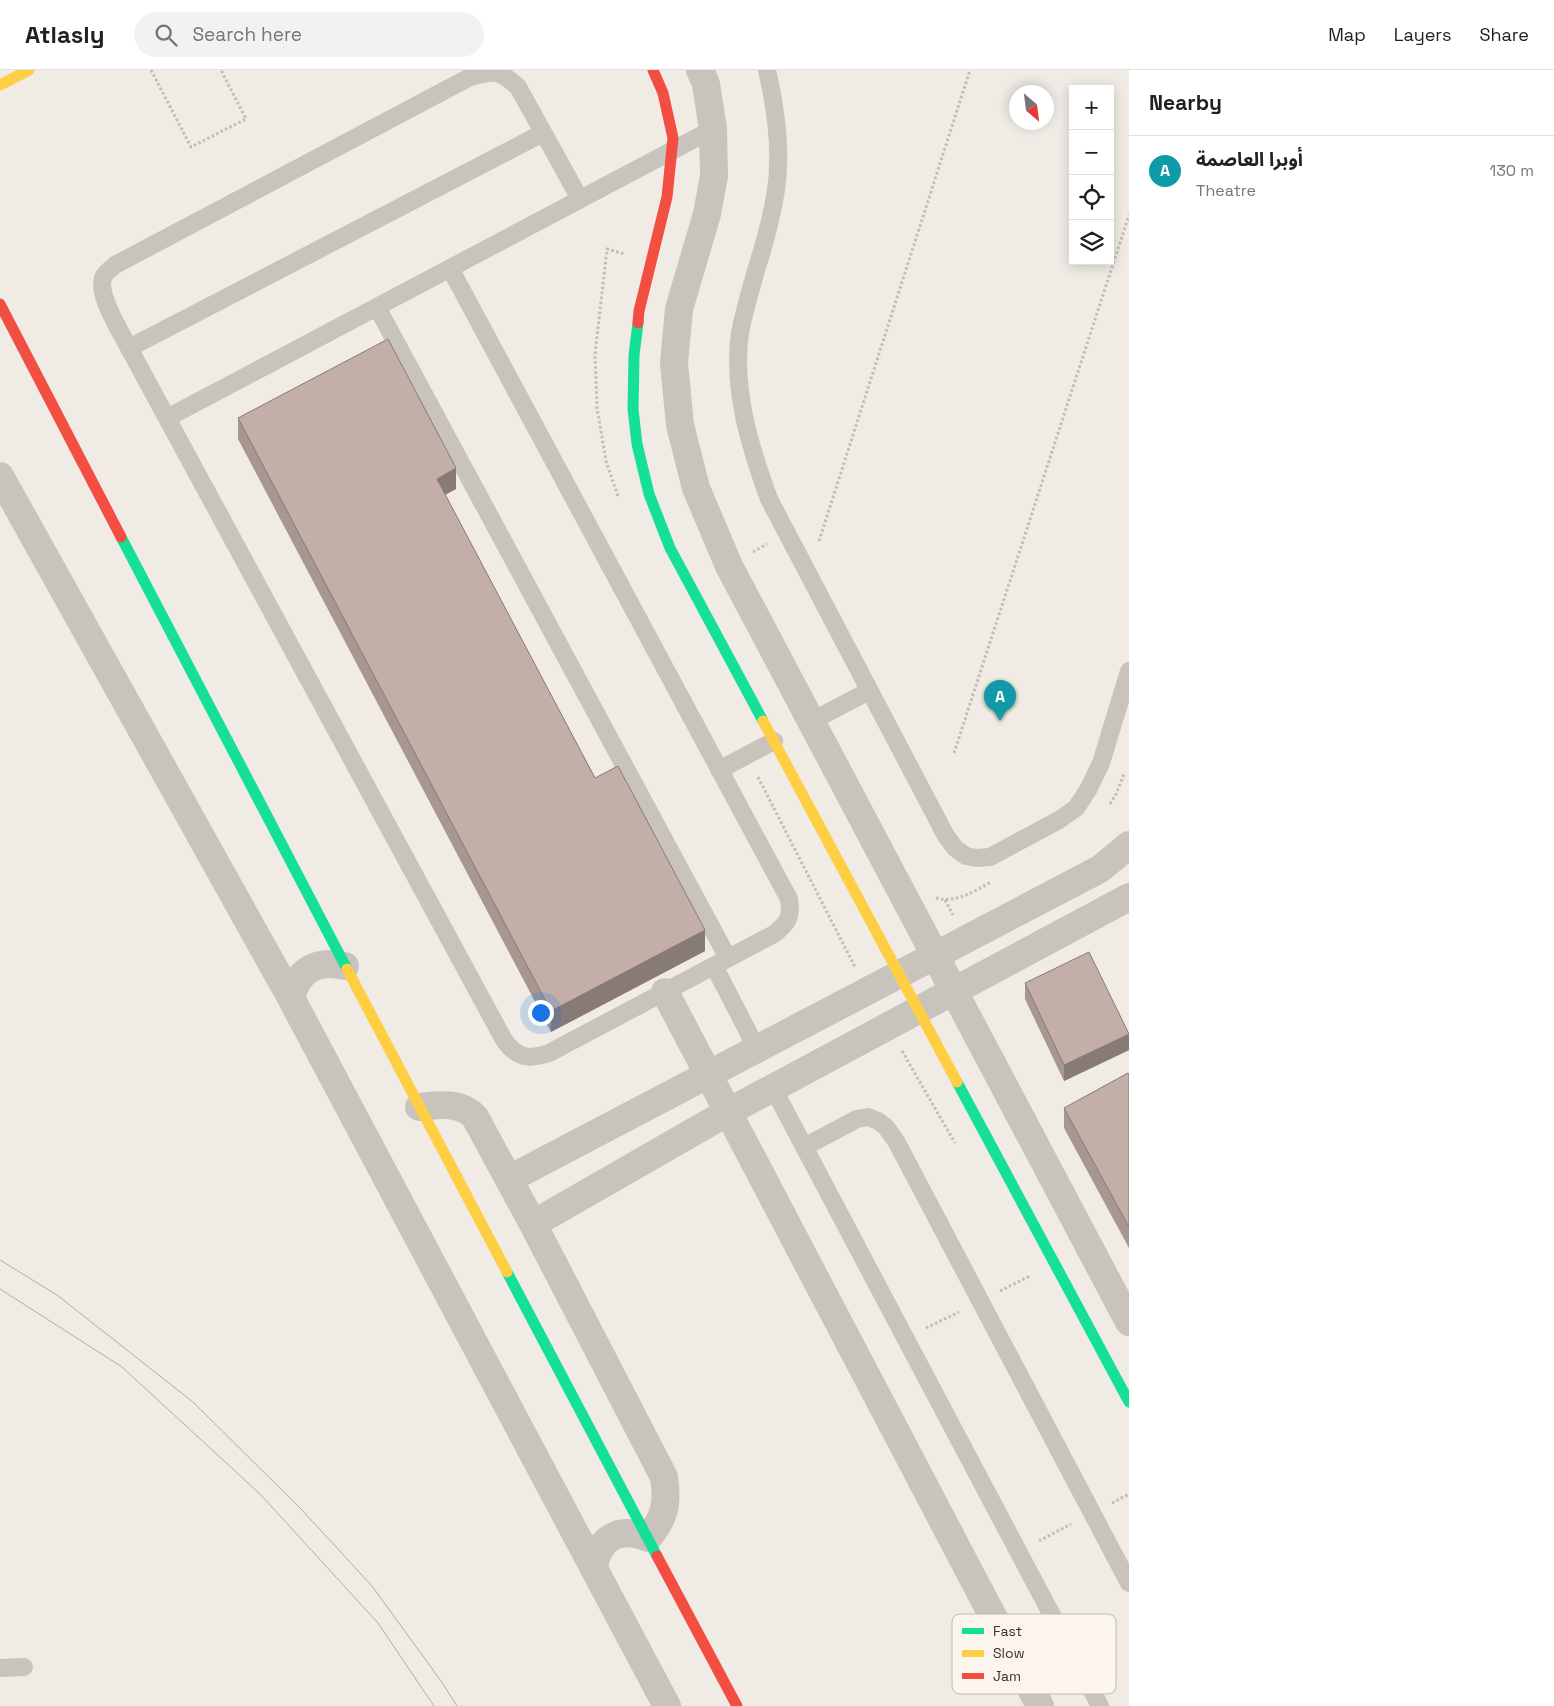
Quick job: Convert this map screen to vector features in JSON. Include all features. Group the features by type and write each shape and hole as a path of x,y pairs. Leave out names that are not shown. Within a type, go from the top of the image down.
{"street":[{"path":"0,85 29,70"},
{"path":"653,70 663,93 672,138 672,151 667,196 639,312 634,355 633,400 636,444 649,494 670,548 1129,1402"},
{"path":"700,70 706,84 713,129 714,176 707,214 679,309 674,363 680,425 696,488 729,566 1129,1322"},
{"path":"0,304 345,966 737,1706"},
{"path":"0,476 291,998 667,1706"},
{"path":"509,1179 1100,869 1129,845"},
{"path":"533,1224 728,1112 1129,897"},
{"path":"291,998 294,986 310,968 333,963 345,966"},
{"path":"665,992 992,1614"},
{"path":"419,1106 453,1105 466,1108 471,1112 533,1224 664,1477 667,1494 665,1510 658,1525 648,1538"},
{"path":"594,1566 598,1552 608,1539 628,1532 648,1538"},
{"path":"1034,1694 1040,1706"}],"lane":[{"path":"767,70 776,108 778,145 776,189 740,334 738,374 744,419 753,455 769,499 946,836 955,848 966,856 977,858 990,857 1059,820 1076,808 1088,790 1101,763 1129,671"},
{"path":"450,268 720,770 788,899 790,909 789,919 774,934 549,1053 536,1057 527,1057 516,1053 509,1047 489,1014 129,348 108,308 102,289 104,276 115,265 470,77 490,72 506,75 518,87 580,199"},
{"path":"168,418 713,129"},
{"path":"129,348 543,133"},
{"path":"377,307 721,962 757,1049"},
{"path":"812,721 870,691"},
{"path":"720,770 774,741"},
{"path":"773,1088 1051,1614"},
{"path":"804,1147 857,1119 868,1117 878,1120 886,1127 900,1150 1129,1582"},
{"path":"0,1668 24,1668"},
{"path":"1094,1694 1100,1706"}],"path":[{"path":"151,70 191,147 246,119 221,70"},
{"path":"818,542 970,70"},
{"path":"954,753 1129,215"}],"building":[{"path":"388,339 456,468 437,479 595,778 618,766 705,930 551,1011 238,418"},
{"path":"1089,952 1129,1034 1064,1065 1025,983"},
{"path":"1128,1073 1129,1075 1129,1227 1064,1108"}],"tram line":[{"path":"0,1260 57,1295 193,1402 301,1509 372,1586 457,1706"},
{"path":"0,1289 122,1367 260,1494 378,1623 434,1706"}],"traffic: fast":[{"path":"638,323 634,355 633,409 637,444 649,494 670,548 763,721"},
{"path":"121,537 347,969"},
{"path":"957,1082 1129,1402"},
{"path":"507,1272 657,1556"}],"traffic: slow":[{"path":"0,85 29,70"},
{"path":"763,721 957,1082"},
{"path":"347,969 507,1272"}],"traffic: jam":[{"path":"638,323 639,311 667,197 673,138 663,93 653,70"},
{"path":"0,304 121,537"},
{"path":"657,1556 737,1706"}],"place":[{"name":"أوبرا العاصمة","path":"1000,721"}]}
